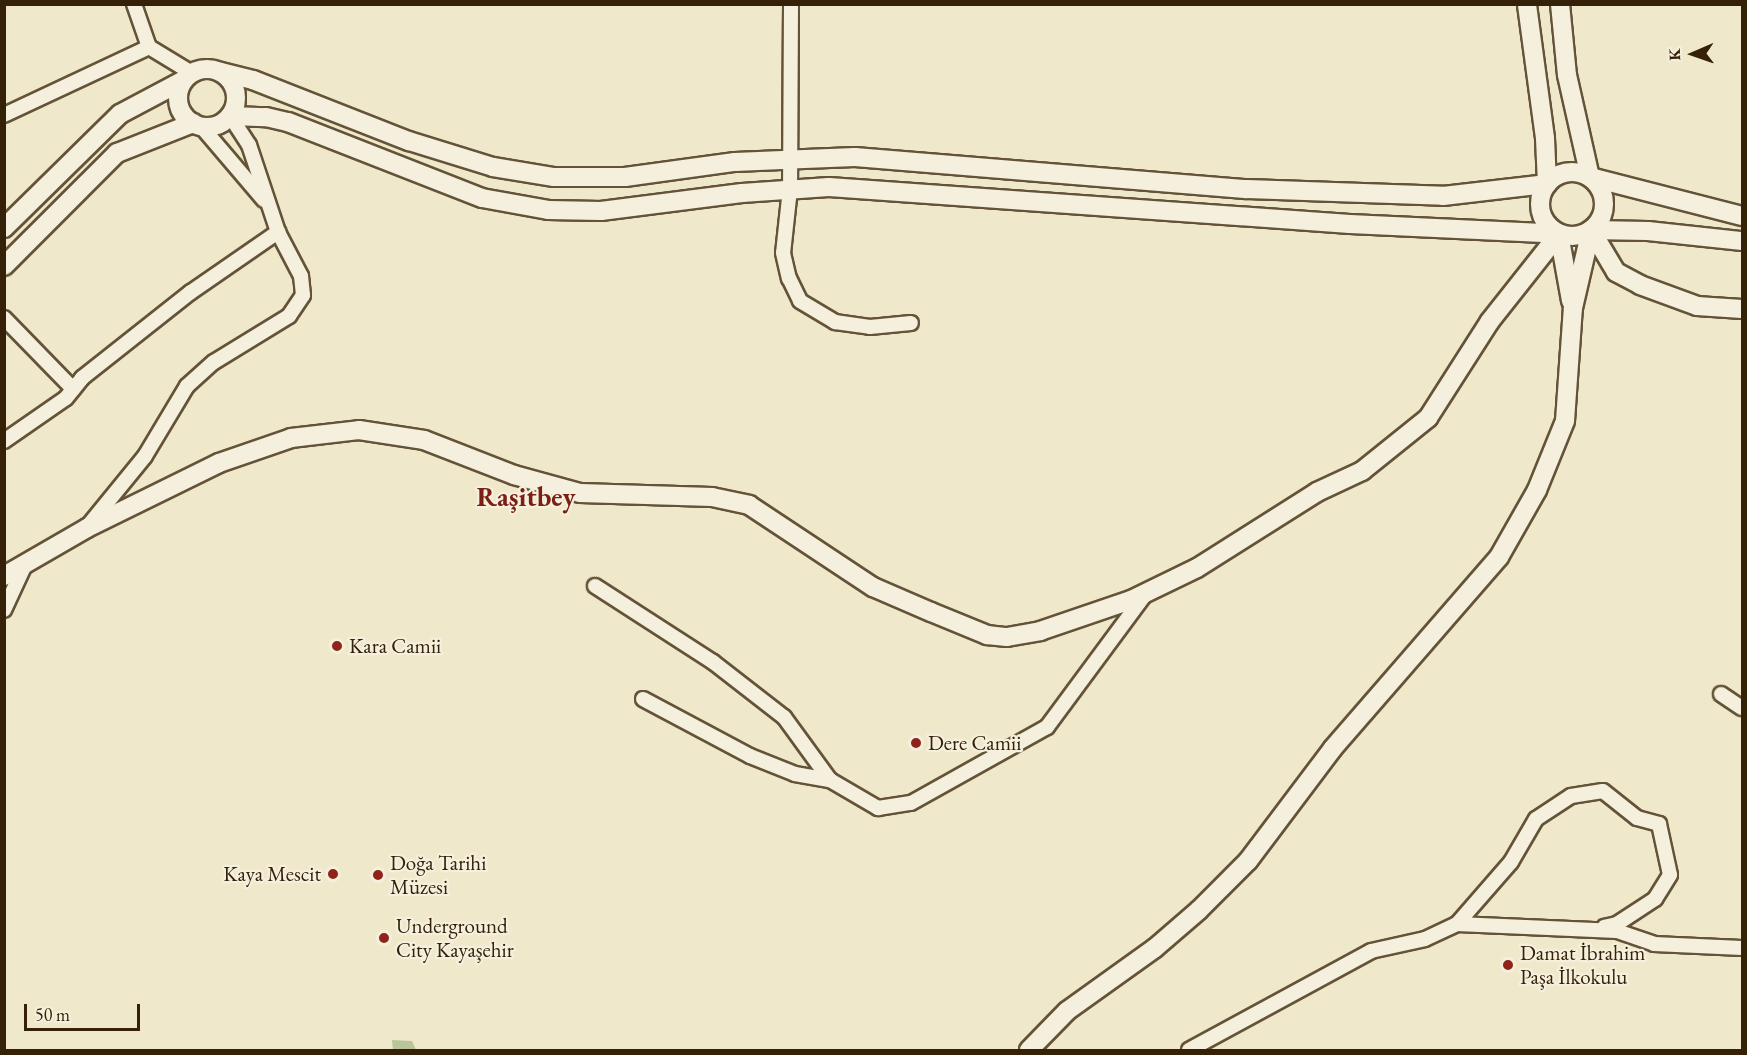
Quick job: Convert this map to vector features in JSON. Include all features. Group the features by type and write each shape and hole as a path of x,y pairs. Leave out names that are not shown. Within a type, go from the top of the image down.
{"main road":[{"path":"1527,4 1545,138 1547,184 1542,192 1540,212 1551,229 1559,234 1573,308"},
{"path":"1029,1050 1066,1011 1155,948 1199,910 1248,861 1333,748 1499,557 1537,490 1565,421 1573,308 1592,230 1601,219 1604,204 1600,189 1590,177 1567,75 1560,4"},
{"path":"4,228 120,114 201,69 253,80 409,141 492,167 554,177 625,177 788,159 855,157 937,161 1247,189 1391,195 1509,191 1547,184 1572,172 1633,185 1743,216"},
{"path":"221,72 229,79 236,98 230,117"},
{"path":"188,77 179,104 197,125"},
{"path":"4,266 117,153 197,125 212,127 230,117 266,117 288,122 482,198 548,210 612,210 790,189 892,189 1237,216 1559,234 1576,237 1592,230 1648,231 1743,241"},
{"path":"1592,230 1616,272 1640,285 1697,306 1743,309"},
{"path":"4,576 24,567 87,528 219,463 291,438 359,430 424,440 514,474 580,493 712,497 749,505 873,586 987,635 1007,637 1040,632 1146,593 1197,568 1317,492 1362,471 1428,418 1490,321 1559,234"}],"street":[{"path":"134,4 149,46 188,77"},
{"path":"791,4 788,159 790,189 783,253 800,301 835,322 870,327 911,323"},
{"path":"4,115 149,46"},
{"path":"87,528 145,456 187,386 214,362 289,316 303,295 301,276 278,232 249,145 230,117"},
{"path":"197,125 269,206"},
{"path":"4,441 32,424 191,292 278,232"},
{"path":"4,318 73,388"},
{"path":"4,610 24,567"},
{"path":"595,586 713,662 784,717 830,780"},
{"path":"643,699 750,756 795,774 830,780 878,808 911,803 1047,727 1146,593"},
{"path":"1721,694 1743,708"},
{"path":"1189,1050 1371,951 1425,939 1457,924 1511,862 1536,819 1571,796 1603,791 1637,818 1659,824 1670,875 1655,898 1617,924 1587,930"},
{"path":"1457,924 1617,931 1654,944 1743,948"}],"green space":[{"path":"392,1040 412,1041 416,1050 393,1050"}],"place":[{"name":"Kara Camii","path":"337,646"},
{"name":"Dere Camii","path":"916,743"},
{"name":"Kaya Mescit","path":"333,874"},
{"name":"Doğa Tarihi Müzesi","path":"378,875"},
{"name":"Underground City Kayaşehir","path":"384,938"},
{"name":"Damat İbrahim Paşa İlkokulu","path":"1508,965"}],"district":[{"name":"Raşitbey","path":"526,497"}]}
